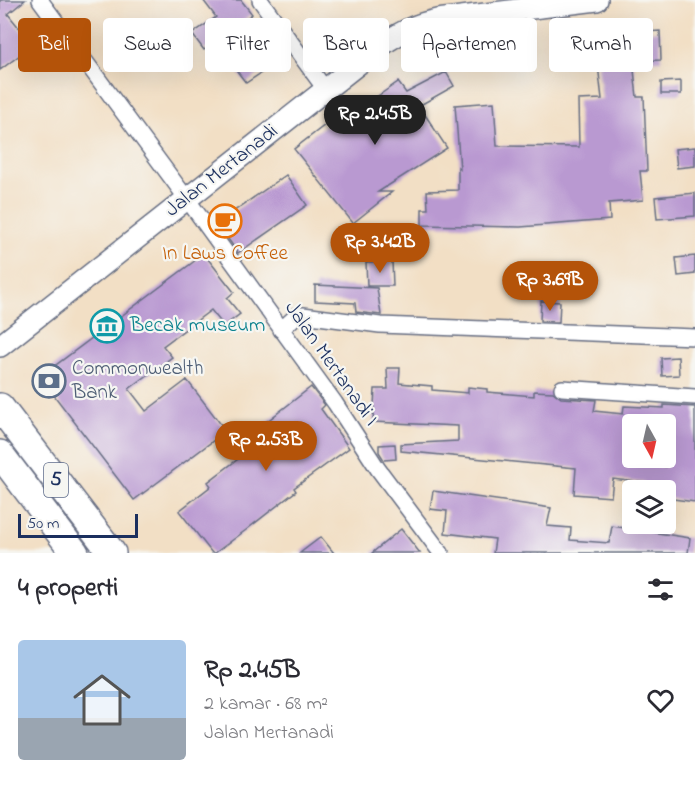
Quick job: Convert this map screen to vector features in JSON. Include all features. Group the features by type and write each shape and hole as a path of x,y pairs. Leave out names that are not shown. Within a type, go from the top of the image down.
{"highway":[{"name":"5","path":"0,407 112,553"},
{"name":"5","path":"0,454 75,553"}],"street":[{"name":"Jalan Mertanadi I","path":"40,0 335,403 378,469 441,553"},
{"path":"260,0 325,90"},
{"name":"Jalan Mertanadi","path":"0,346 406,28 420,23 597,0"},
{"path":"281,330 296,316 303,315 380,325 695,337"},
{"path":"562,388 695,397"}],"building":[{"path":"0,0 25,0 8,14 18,26 18,56 0,70"},
{"path":"203,0 241,0 252,14 246,18 216,17"},
{"path":"205,25 204,50 193,35"},
{"path":"653,31 660,31 661,60 653,60"},
{"path":"238,72 262,72 246,83"},
{"path":"446,72 454,86 415,108 420,107 447,148 378,192 392,192 353,223 294,149 338,115 342,121 398,82 406,93"},
{"path":"599,72 634,72 637,97 644,97 647,171 640,171 643,200 609,203 610,220 520,227 422,225 422,209 428,209 427,191 458,190 458,167 460,169 455,105 494,102 497,146 579,147 578,100 602,99"},
{"path":"681,81 681,94 661,94 661,82"},
{"path":"695,147 695,166 677,168 675,149"},
{"path":"286,175 307,205 238,253 217,223"},
{"path":"695,193 695,216 657,219 655,197"},
{"path":"204,254 234,292 227,298 240,314 224,326 211,310 163,346 172,357 129,389 146,411 187,380 226,431 134,500 40,377"},
{"path":"695,256 695,274 678,276 676,258"},
{"path":"392,261 393,286 367,286 366,262"},
{"path":"315,285 377,288 381,315 356,312 355,303 315,301"},
{"path":"541,301 560,302 559,322 540,321"},
{"path":"678,357 679,375 662,376 661,358"},
{"path":"387,368 400,368 399,383 432,386 432,390 468,393 468,387 487,389 487,392 534,396 534,391 553,392 561,398 596,400 594,411 623,414 624,406 695,407 695,502 676,499 676,480 613,479 611,497 574,494 576,468 401,451 401,444 458,441 458,426 373,422 375,389 388,389"},
{"path":"311,387 325,405 321,409 349,448 294,488 296,491 246,530 212,553 179,511 211,486 208,482 263,440 256,430"},
{"path":"395,444 396,459 384,460 379,452 379,445"},
{"path":"433,491 551,508 547,526 571,528 570,540 609,543 612,526 622,528 622,534 664,534 690,538 688,553 493,553 495,539 445,533 447,511 430,509"},
{"path":"401,529 420,553 372,553"},
{"path":"321,537 334,553 300,553"}],"place":[{"name":"In Laws Coffee","path":"225,221"},
{"name":"Becak museum","path":"107,326"},
{"name":"Commonwealth Bank","path":"49,381"}]}
